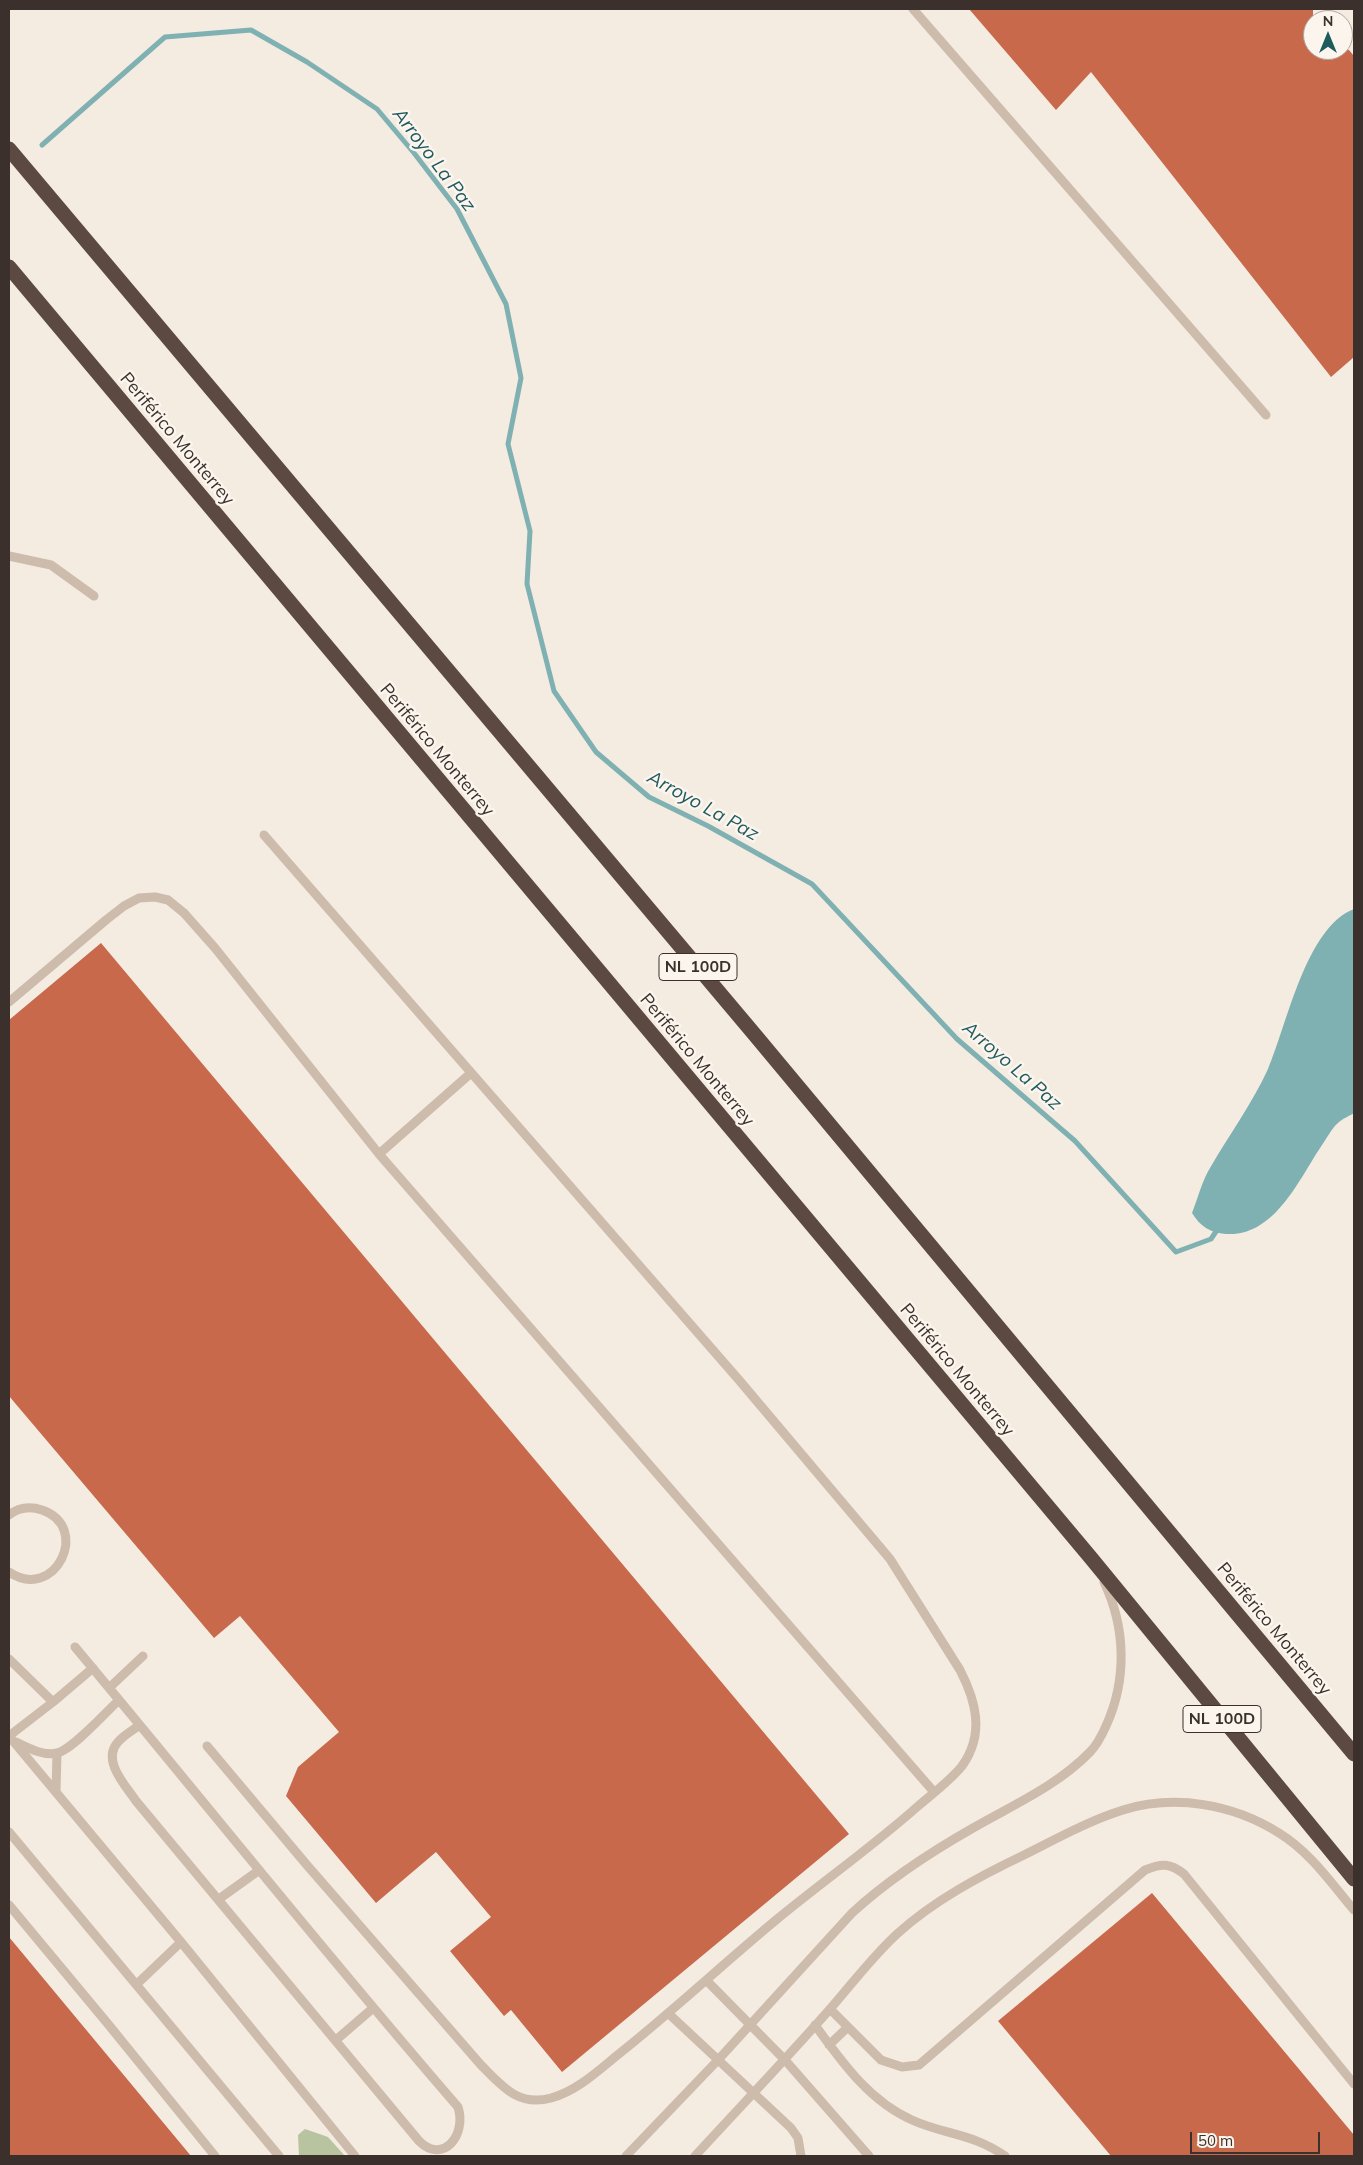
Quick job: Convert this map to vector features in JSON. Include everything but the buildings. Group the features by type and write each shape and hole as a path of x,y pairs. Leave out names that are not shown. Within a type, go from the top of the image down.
{"highway":[{"name":"Periférico Monterrey","path":"9,149 755,1035 1354,1754"},
{"name":"Periférico Monterrey","path":"9,268 1090,1558 1354,1879"}],"lane":[{"path":"913,9 1266,416"},
{"path":"9,556 51,565 94,596"},
{"path":"208,1746 319,1879 481,2065 507,2092 522,2099 536,2101 550,2099 568,2092 668,2014 774,1921 894,1827 934,1792 962,1766 974,1741 977,1713 970,1689 960,1670 890,1559 739,1380 264,835"},
{"path":"9,1002 124,906 139,898 155,897 168,900 184,913 215,948 379,1154 934,1792"},
{"path":"379,1154 471,1072"},
{"path":"9,1572 23,1578 42,1577 58,1566 66,1550 64,1532 54,1516 37,1508 28,1508 10,1513"},
{"path":"626,2156 718,2060 814,1953 871,1895 920,1860 1056,1781 1092,1751 1111,1715 1118,1690 1122,1656 1118,1622 1110,1595 1090,1558"},
{"path":"75,1647 140,1725 372,2009 458,2107 460,2128 457,2137 448,2146 429,2149 422,2145 136,1801 117,1773 113,1762 113,1751 117,1743 140,1725"},
{"path":"109,1688 143,1656"},
{"path":"9,1659 53,1702"},
{"path":"10,1738 93,1668"},
{"path":"10,1738 34,1751 57,1753 73,1743 119,1700"},
{"path":"10,1738 181,1942 354,2156"},
{"path":"56,1792 57,1753"},
{"path":"694,2156 785,2060 857,1976 898,1933 955,1892 989,1872 1079,1828 1123,1810 1144,1805 1166,1803 1209,1805 1246,1816 1280,1833 1310,1857 1354,1910"},
{"path":"9,1832 279,2156"},
{"path":"830,2009 881,2060 902,2067 919,2065 1145,1870 1157,1866 1173,1866 1184,1874 1354,2084"},
{"path":"219,1899 258,1871"},
{"path":"9,1905 215,2156"},
{"path":"137,1984 181,1942"},
{"path":"706,1982 785,2060 869,2156"},
{"path":"336,2040 372,2009"},
{"path":"668,2014 791,2128 798,2138 800,2156"},
{"path":"815,2026 853,2075 878,2100 914,2121 973,2139 1004,2156"},
{"path":"829,2045 848,2027"}],"green space":[{"path":"305,2129 328,2137 345,2156 299,2156 298,2135"}],"water":[{"path":"1354,909 1354,1113 1341,1120 1334,1128 1294,1189 1272,1216 1258,1226 1243,1232 1226,1234 1210,1230 1198,1222 1192,1213 1207,1173 1255,1095 1268,1069 1300,979 1311,956 1323,935 1337,919"}],"waterway":[{"name":"Arroyo La Paz","path":"42,145 165,37 251,30 307,62 377,109 457,209 506,304 521,378 508,444 530,531 527,584 554,691 596,752 649,797 708,826 812,884 957,1039 1075,1141 1176,1252 1211,1239 1219,1227"}]}
